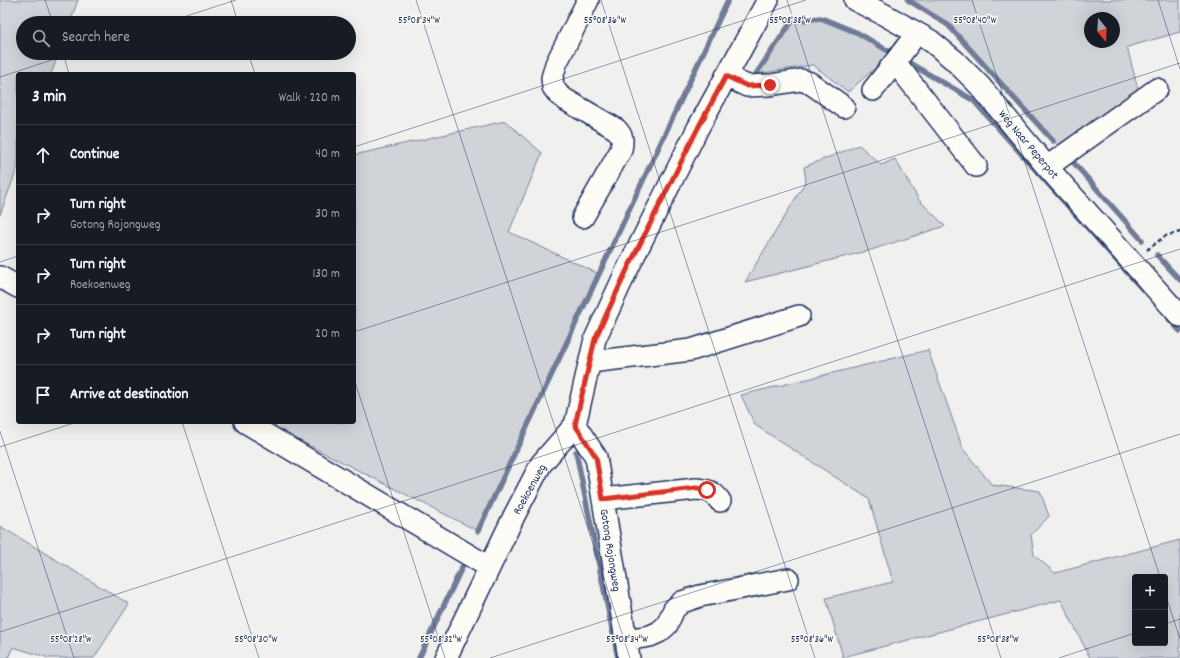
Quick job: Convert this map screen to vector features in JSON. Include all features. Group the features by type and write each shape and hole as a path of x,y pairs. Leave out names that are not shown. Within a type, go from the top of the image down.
{"street":[{"path":"583,217 621,150 623,142 621,134 616,129 562,98 553,87 552,78 556,64 588,0"},
{"name":"Roekoenweg","path":"446,658 514,516 541,464 575,425 595,339 626,272 698,128 768,0"},
{"name":"Weg Naar Peperpot","path":"855,0 931,41 954,60 980,86 1047,167 1180,316"},
{"path":"873,90 917,33"},
{"path":"895,62 976,166"},
{"path":"726,76 747,86 770,85 801,80 810,83 844,107"},
{"path":"1047,167 1157,89"},
{"path":"0,276 16,286"},
{"path":"590,362 691,350 800,316"},
{"path":"249,424 490,567"},
{"name":"Gotong Rojongweg","path":"575,425 596,457 628,649"},
{"path":"603,499 696,488 707,490 715,494 720,501"},
{"path":"628,649 659,632 667,625 674,609 682,602 700,596 788,579"}],"path":[{"path":"1131,262 1165,236 1180,232"}],"shaded area":[{"path":"0,0 78,0 72,16 16,16 16,60 56,60 52,72 16,72 16,171 0,215"},
{"path":"908,0 1180,0 1180,32 1127,47 1139,93 1059,147 948,25"},
{"path":"821,18 858,33 892,53 848,92 813,65 756,74 792,21"},
{"path":"505,121 542,153 509,232 599,274 478,531 267,424 356,424 356,155"},
{"path":"859,145 881,165 895,159 919,200 945,226 871,250 745,282 806,181 804,167"},
{"path":"928,350 963,449 992,485 1040,491 1049,516 1031,535 1034,555 1055,573 1180,540 1180,658 1090,658 1061,600 843,657 826,598 893,582 869,499 755,425 741,395"},
{"path":"0,526 129,604 94,658 49,658 13,647 8,658 0,658"}],"waterway":[{"path":"478,531 728,0"},
{"path":"908,0 948,25 1053,141"},
{"path":"756,74 792,21 821,18 858,33 895,55"},
{"path":"904,60 973,100 1143,290"},
{"path":"1073,162 1142,240"},
{"path":"1157,255 1180,280"},
{"path":"1169,319 1180,331"},
{"path":"576,452 618,658"},
{"path":"419,658 462,567"}],"route":[{"path":"707,490 696,488 603,499 596,457 575,425 595,339 626,272 698,128 726,76 747,86 770,85"}]}
